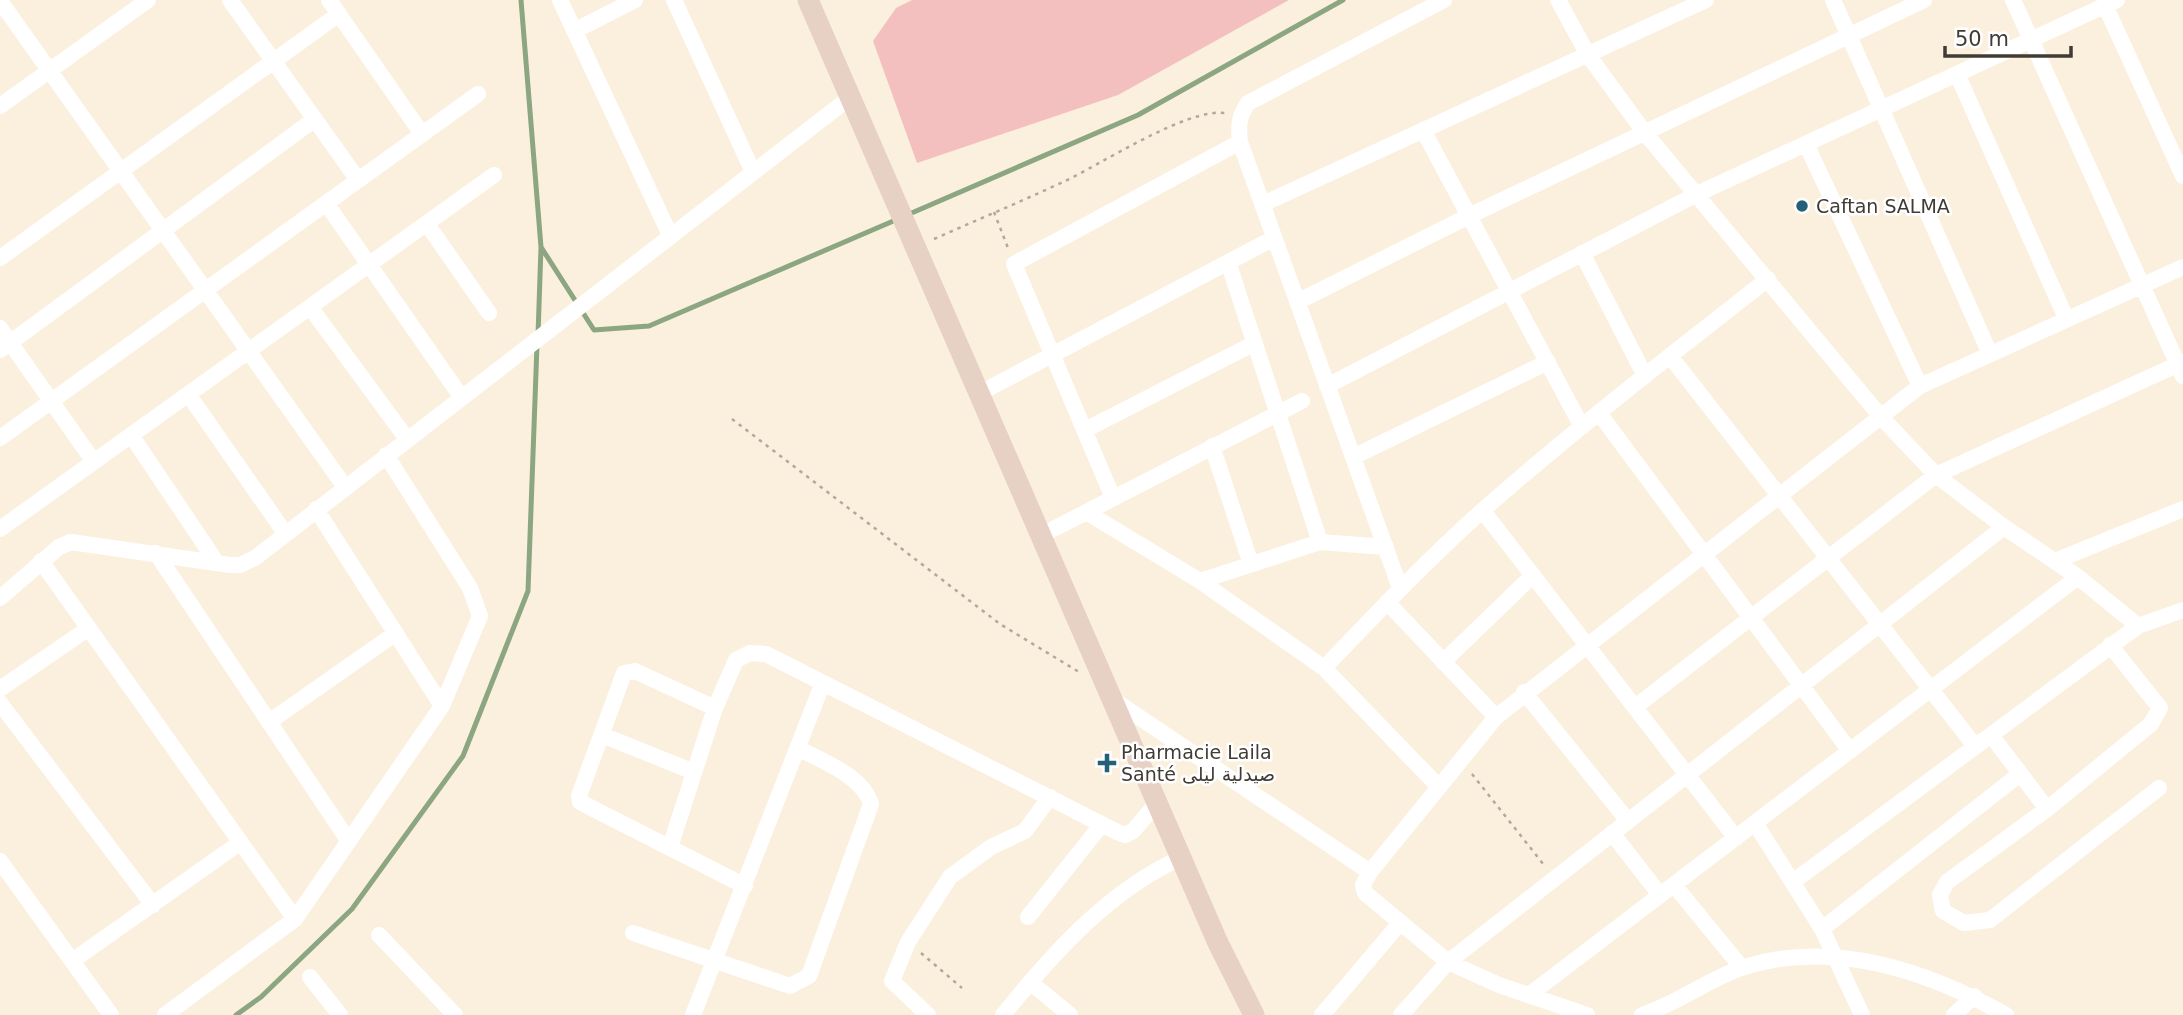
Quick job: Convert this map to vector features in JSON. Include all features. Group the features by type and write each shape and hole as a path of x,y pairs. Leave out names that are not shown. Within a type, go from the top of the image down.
{"street":[{"path":"0,106 148,0"},
{"path":"230,0 358,180"},
{"path":"329,0 422,134"},
{"path":"560,0 670,235"},
{"path":"574,31 635,0"},
{"path":"674,0 753,172"},
{"path":"808,0 852,96 885,180 1040,536 1183,857 1218,943 1254,1015"},
{"path":"1400,588 1240,142 1240,115 1248,103 1444,0"},
{"path":"1558,0 1588,55 1645,133 1881,417 1937,475 2004,527 2078,577 2138,626"},
{"path":"1263,204 1706,0"},
{"path":"1833,0 1847,37 1990,354"},
{"path":"1297,302 1469,216 1924,0"},
{"path":"1635,708 1937,475 2181,368 2013,0"},
{"path":"0,1 345,487"},
{"path":"1327,386 1697,194 2111,3 2183,176"},
{"path":"0,258 339,14"},
{"path":"1957,74 2066,318"},
{"path":"0,438 478,94"},
{"path":"0,598 41,561 59,547 71,542 240,565 255,558 852,96"},
{"path":"5,346 315,120"},
{"path":"1423,130 1582,427"},
{"path":"1113,498 1014,264 1240,142"},
{"path":"1806,144 1920,386"},
{"path":"0,529 494,175"},
{"path":"326,203 462,398"},
{"path":"427,224 489,313"},
{"path":"978,394 1274,238"},
{"path":"1582,253 1645,376"},
{"path":"1228,262 1320,542"},
{"path":"1587,1015 1448,962 1366,892 1363,885 1370,872 1496,717 1524,692 1920,386 2183,267"},
{"path":"1324,668 1400,588 1483,511 1599,413 1768,279"},
{"path":"310,307 407,439"},
{"path":"0,328 5,346 53,400 94,462"},
{"path":"1085,430 1255,343"},
{"path":"1670,356 1975,746"},
{"path":"1353,457 1548,362"},
{"path":"188,394 285,533"},
{"path":"1040,536 1302,401"},
{"path":"1599,413 1850,751"},
{"path":"131,435 217,563"},
{"path":"1212,446 1251,564"},
{"path":"165,1015 295,919 442,706 480,616 478,603 386,455"},
{"path":"316,509 442,706"},
{"path":"2055,561 2183,509"},
{"path":"1483,511 1736,838"},
{"path":"1086,512 1200,580 1324,668 1439,787"},
{"path":"1401,1015 1448,962 2004,527"},
{"path":"1200,580 1320,542 1386,547"},
{"path":"156,553 348,840"},
{"path":"41,561 295,919"},
{"path":"1443,662 1533,575"},
{"path":"1529,995 2078,577"},
{"path":"1387,602 1496,717"},
{"path":"1794,881 2110,645 2138,626 2183,610"},
{"path":"0,689 89,628"},
{"path":"269,722 396,633"},
{"path":"2110,645 2160,708 2158,714 2151,724 2047,809 1947,882 1940,895 1943,911 1964,923 1990,920 2159,788"},
{"path":"670,847 715,708 736,660 750,653 766,654 822,685 1125,835 1133,831 1157,803"},
{"path":"715,708 629,671 620,678 579,796 580,802 745,886"},
{"path":"693,1015 822,685"},
{"path":"1524,692 1628,821"},
{"path":"1110,693 1370,872"},
{"path":"0,703 153,905"},
{"path":"601,735 694,772"},
{"path":"1991,735 2047,809"},
{"path":"633,933 790,986 809,976 871,804 868,793 856,781 798,748"},
{"path":"1822,929 2020,774"},
{"path":"928,1015 892,981 908,942 950,877 991,846 1019,836 1050,797"},
{"path":"1028,917 1102,824"},
{"path":"1755,824 1794,881 1822,929 1862,1015"},
{"path":"1612,833 1660,895"},
{"path":"72,961 241,842"},
{"path":"1003,1015 1052,955 1156,868 1183,857"},
{"path":"0,861 111,1015"},
{"path":"1674,884 1742,968"},
{"path":"1322,1015 1400,923"},
{"path":"379,935 455,1015"},
{"path":"1645,1015 1742,968 1783,957 1834,957 1931,977 1974,996 2006,1015"},
{"path":"310,977 340,1015"},
{"path":"1030,982 1070,1015"},
{"path":"1954,1015 1974,996"}],"path":[{"path":"911,239 994,212 1063,182 1183,121 1215,112 1240,115"},
{"path":"994,212 1014,264"},
{"path":"732,419 1000,624 1110,693"},
{"path":"1461,760 1554,879"},
{"path":"908,942 962,988"}],"shaded area":[{"path":"912,0 1289,0 1118,95 917,163 873,41 896,8"}],"waterway":[{"path":"521,0 541,247 538,335"},
{"path":"907,215 1138,115 1343,0"},
{"path":"541,247 594,330 649,326 898,219"},
{"path":"236,1015 261,997 352,909 463,756 528,591 537,345"}],"place":[{"name":"Caftan SALMA","path":"1802,206"},
{"name":"Pharmacie Laila Santé صيدلية ليلى","path":"1107,763"}]}
